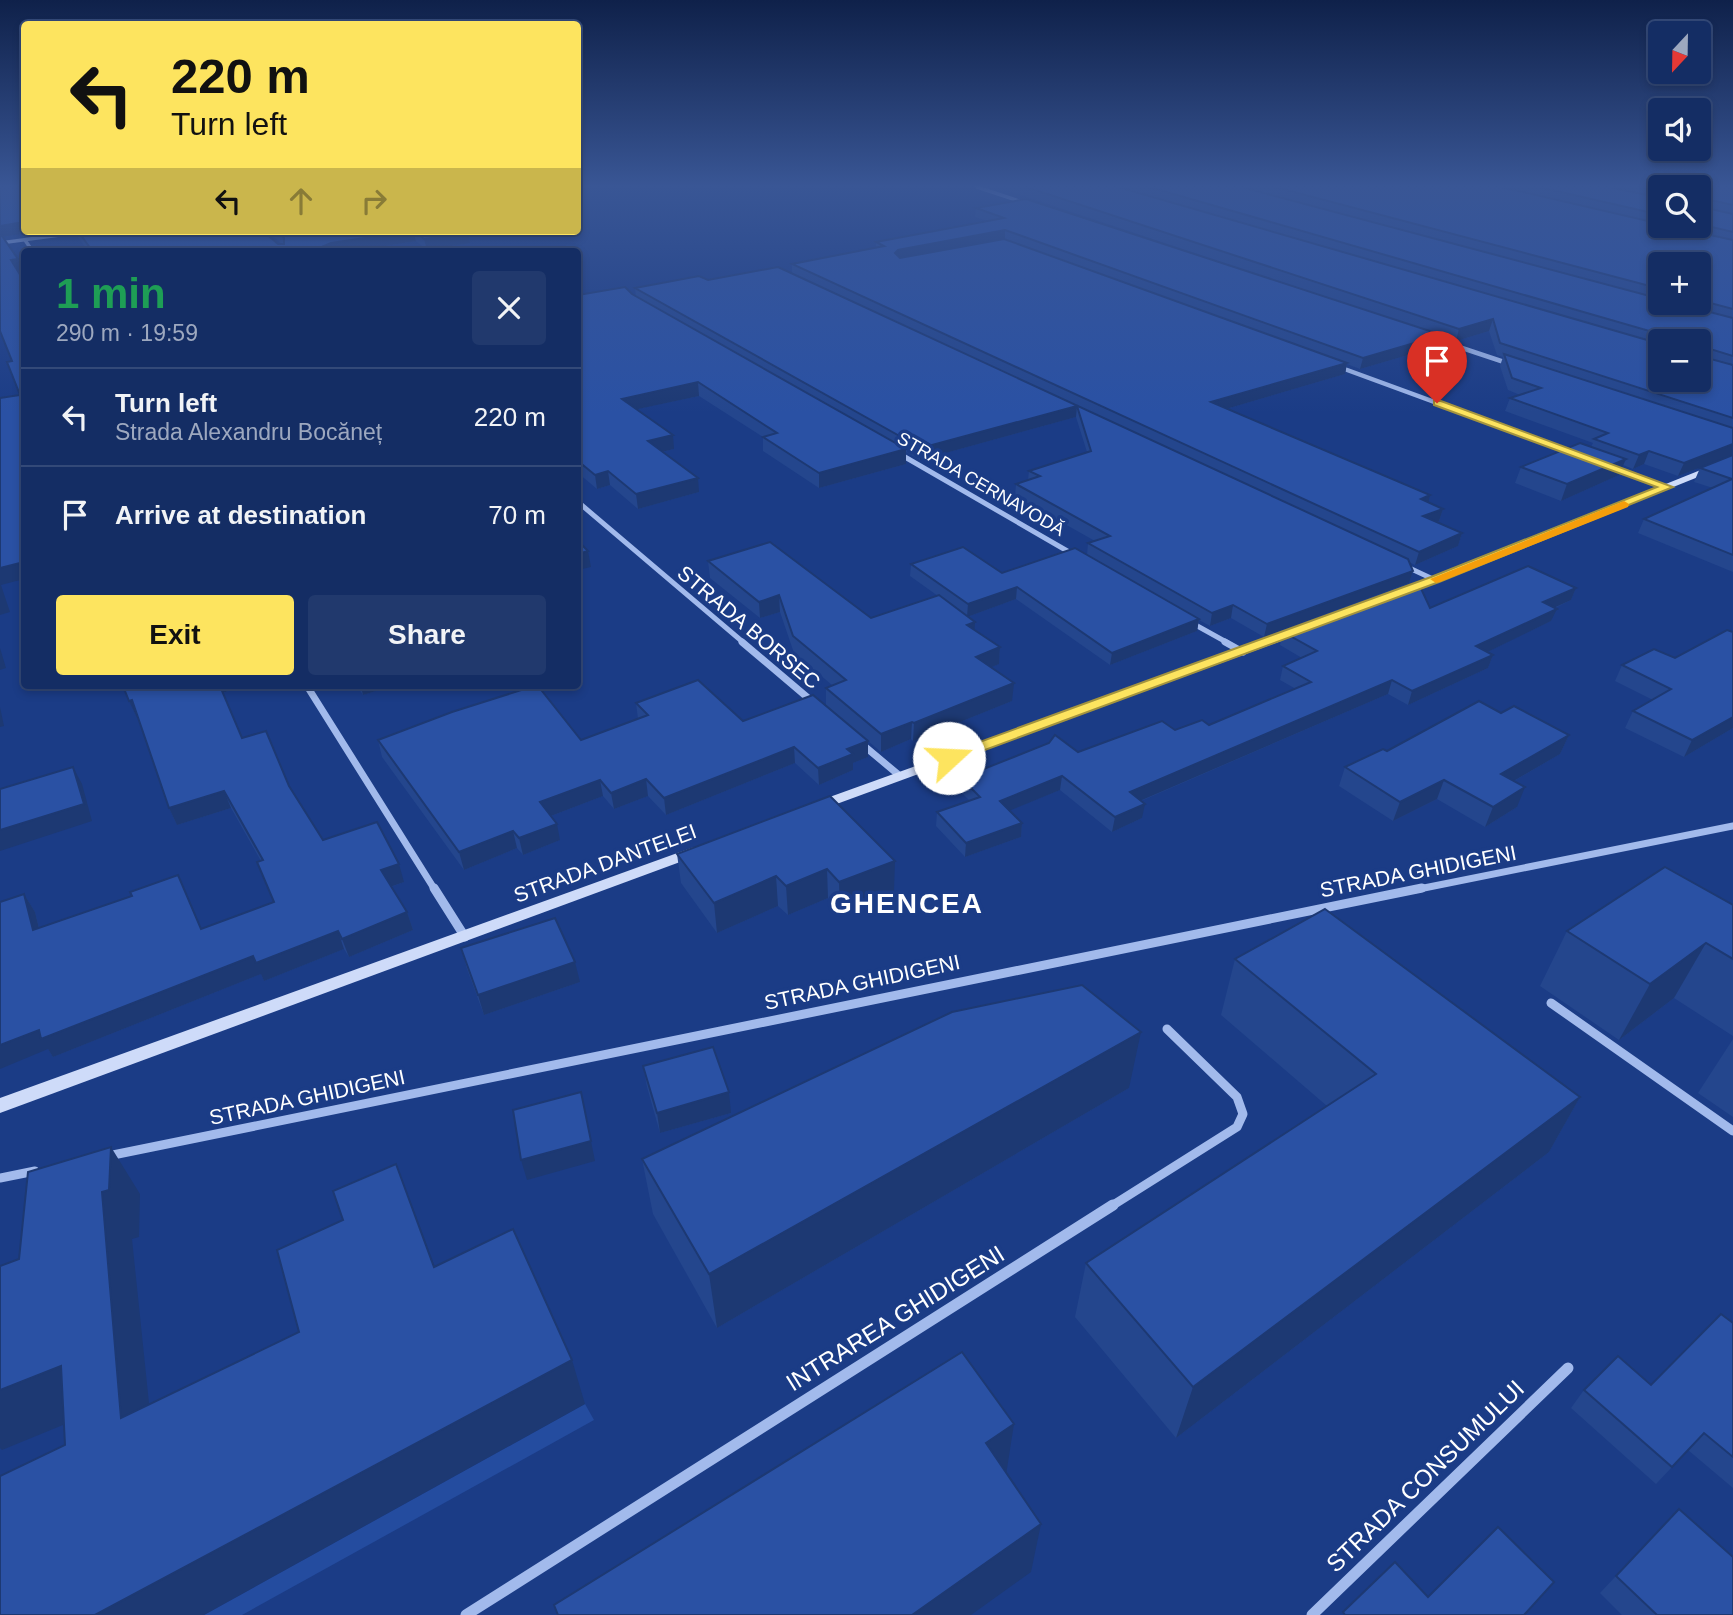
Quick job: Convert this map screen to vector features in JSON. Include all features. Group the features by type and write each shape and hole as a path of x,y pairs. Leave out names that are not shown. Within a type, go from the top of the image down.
{"street":[{"path":"1428,337 1521,367"},
{"path":"1329,363 1576,454"},
{"name":"STRADA CERNAVODĂ","path":"895,451 1087,562"},
{"path":"1384,599 1733,460"},
{"path":"1602,463 1667,487"},
{"name":"STRADA BORSEC","path":"581,505 817,705"},
{"path":"1397,562 1435,580"},
{"path":"1183,617 1243,652"},
{"path":"800,813 1307,628"},
{"path":"309,689 465,937"},
{"path":"859,741 900,776"},
{"name":"STRADA GHIDIGENI","path":"95,1158 920,988 1733,826"},
{"name":"STRADA DANTELEI","path":"0,1106 712,846"},
{"path":"1551,1003 1733,1131"},
{"name":"INTRAREA GHIDIGENI","path":"466,1615 1237,1127 1243,1114 1237,1097 1167,1029"},
{"path":"0,1178 41,1170"},
{"name":"STRADA CONSUMULUI","path":"1312,1615 1568,1368"}],"shaded area":[{"path":"585,1404 594,1420 242,1615 204,1615"}],"building":[{"path":"0,262 12,262 21,276 21,563 0,568 0,398 20,395 7,362 12,361 0,331"},
{"path":"1069,262 1347,363 1211,402 1430,495 1421,499 1443,509 1423,516 1462,533 1419,552 792,264"},
{"path":"1096,262 1220,262 1442,335 1363,358"},
{"path":"1256,262 1379,262 1648,340 1648,391 1500,343 1493,319 1459,329"},
{"path":"1411,262 1524,262 1648,296 1648,315 1711,315 1711,312 1733,318 1733,356 1711,349 1711,329 1648,331"},
{"path":"1560,262 1648,262 1648,286"},
{"path":"1711,262 1733,262 1733,309 1711,303"},
{"path":"778,267 1408,559 1413,571 1267,624 1233,605 1212,613 1088,543 1110,536 1016,484 1040,476 1029,471 1091,451 1077,406 921,448 635,288 699,276 708,280"},
{"path":"625,287 632,294 906,449 819,473 763,437 777,433 698,382 622,399 673,435 648,441 698,478 636,494 608,471 595,475 581,463 581,294"},
{"path":"1504,354 1733,428 1733,444 1684,463 1649,451 1639,455 1594,439 1608,433 1510,398 1541,388 1512,378"},
{"path":"1711,359 1733,365 1733,418 1652,392 1711,392"},
{"path":"1580,443 1626,459 1567,484 1521,467"},
{"path":"1733,455 1733,555 1644,519 1732,479 1700,468"},
{"path":"770,542 871,618 939,595 975,622 967,625 1000,647 976,657 1014,683 881,734 826,688 846,680 793,636 779,595 759,602 708,561"},
{"path":"581,544 588,551 581,553"},
{"path":"963,547 1002,573 1075,548 1199,619 1112,653 1017,587 968,604 911,564"},
{"path":"1528,566 1576,588 1543,602 1557,609 1476,646 1493,655 1412,691 1392,680 1130,792 1145,804 1115,817 1062,776 1000,801 1022,823 966,843 937,812 980,797 961,778 1049,743 1055,735 1078,752 1162,721 1175,730 1202,720 1209,725 1311,682 1283,666 1317,651 1283,632 1418,582 1430,608"},
{"path":"1727,630 1733,632 1733,717 1692,740 1633,711 1671,689 1622,665 1654,649 1675,658"},
{"path":"698,680 743,721 813,695 868,741 847,749 853,754 818,768 794,747 664,798 646,779 611,793 600,780 540,802 557,824 519,838 513,831 459,852 378,740 452,712 525,689 540,689 581,740 648,715 636,703"},
{"path":"124,689 221,689 242,738 266,731 289,786 323,840 377,822 399,864 381,870 407,912 342,939 338,931 256,963 253,956 41,1039 39,1030 0,1045 0,902 24,894 33,930 132,896 130,892 178,875 201,929 274,902 257,862 263,860 224,791 169,808 132,700 129,701"},
{"path":"1479,701 1501,713 1514,706 1569,735 1501,774 1525,787 1493,807 1444,780 1400,802 1345,767 1383,749 1387,751"},
{"path":"73,767 84,804 0,830 0,789"},
{"path":"830,796 895,861 839,882 827,869 786,886 776,876 714,903 677,854"},
{"path":"1665,867 1733,905 1733,959 1706,943 1650,984 1567,931"},
{"path":"1325,909 1580,1097 1193,1387 1086,1263 1376,1074 1235,959"},
{"path":"555,918 575,962 478,995 461,948"},
{"path":"1082,985 1141,1032 709,1274 642,1159 952,1012"},
{"path":"713,1047 729,1092 657,1113 643,1066"},
{"path":"581,1092 591,1141 521,1160 513,1110"},
{"path":"111,1147 109,1190 102,1192 121,1418 299,1332 277,1250 343,1220 333,1191 396,1164 434,1267 513,1229 572,1360 95,1615 0,1615 0,1476 65,1445 61,1366 0,1390 0,1266 19,1259 28,1172"},
{"path":"1721,1314 1733,1323 1733,1457 1704,1433 1672,1467 1584,1390 1618,1356 1651,1385"},
{"path":"962,1352 1014,1424 986,1443 1041,1524 912,1615 558,1615 554,1605"},
{"path":"1679,1509 1733,1557 1733,1615 1657,1615 1616,1576"},
{"path":"1498,1527 1554,1582 1524,1615 1345,1615 1343,1612 1395,1562 1428,1597"}],"slow traffic":[{"path":"1436,579 1624,504"}],"district":[{"name":"GHENCEA","path":"907,903"}],"route":[{"path":"949,758 1435,580 1667,487 1437,403"}]}
